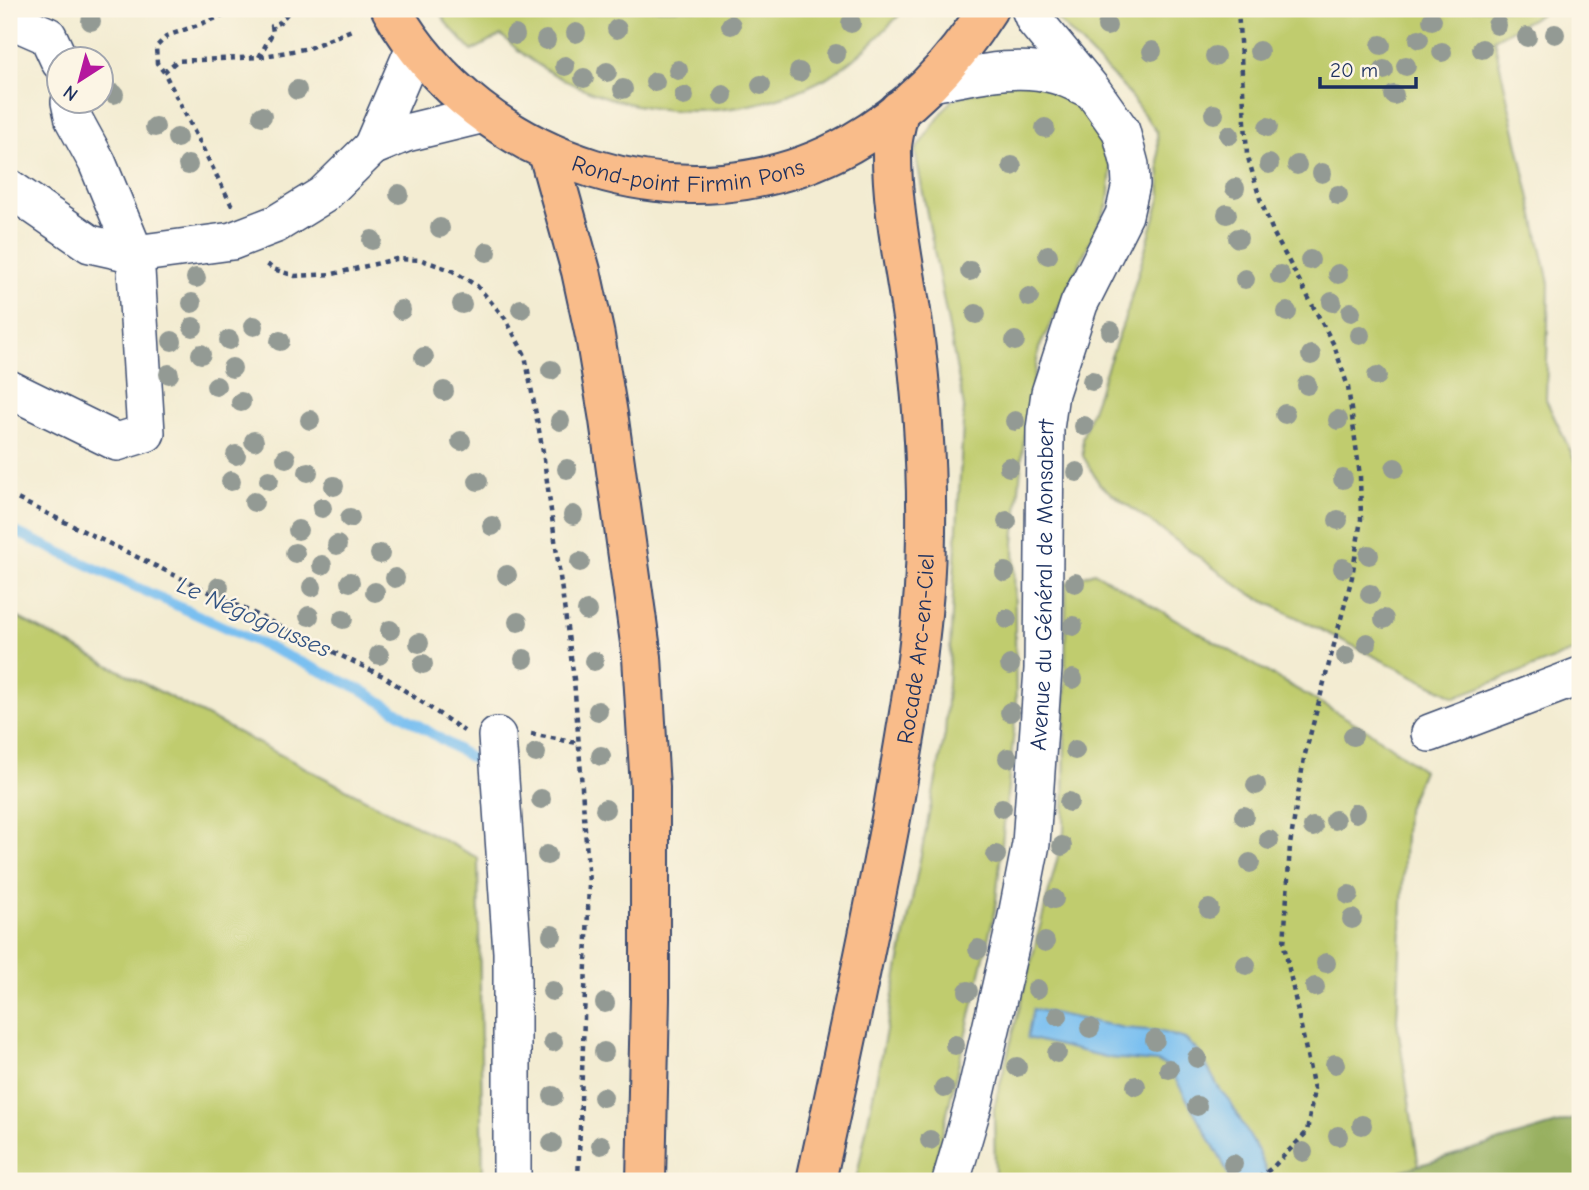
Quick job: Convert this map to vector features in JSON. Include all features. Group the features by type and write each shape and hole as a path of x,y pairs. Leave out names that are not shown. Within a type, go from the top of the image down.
{"highway":[{"name":"Rond-point Firmin Pons","path":"391,9 415,47 447,83 484,114 515,135 548,153 599,171 664,183 744,179 783,171 849,145 932,83 965,44 988,9"},
{"name":"Rocade Arc-en-Ciel","path":"816,1181 886,841 912,699 924,611 926,530 922,427 913,326 894,207 892,145 899,110"},
{"path":"548,153 581,271 595,336 642,657 650,801 646,1181"}],"street":[{"name":"Avenue du Général de Monsabert","path":"951,1181 974,1102 1031,844 1043,669 1045,429 1051,393 1079,304 1124,215 1130,184 1130,165 1121,131 1092,90 1035,21 1030,9"},
{"path":"9,19 48,36 53,46"},
{"path":"372,148 415,47"},
{"path":"932,83 998,72 1032,71 1055,75 1092,90"},
{"path":"9,188 90,244 135,254 232,241 276,224 323,195 372,148 406,133 484,114"},
{"path":"9,389 117,442 146,433 135,254 97,162 73,116"},
{"path":"1430,733 1580,676"},
{"path":"497,736 512,951 512,1181"},
{"name":"Avenue du Général de Monsabert","path":"972,1181 974,1102"}],"path":[{"path":"236,9 167,36 156,47 157,63 257,255 272,269 295,276 334,274 396,259 422,260 453,271 477,286 505,318 526,355 543,452 574,679 589,883 578,1181"},
{"path":"259,57 273,32 272,26 280,22 291,9"},
{"path":"1238,9 1247,154 1274,234 1334,345 1348,387 1360,476 1362,519 1352,578 1304,758 1290,845 1284,945 1314,1089 1307,1132 1273,1167 1255,1181"},
{"path":"164,72 177,61 259,57 309,48 354,30"},
{"path":"9,495 385,677 463,731 480,736 521,732 577,743"}],"green space":[{"path":"438,9 905,9 857,56 824,79 784,96 742,107 699,111 655,108 613,99 573,84 535,63 501,35 472,51 447,24"},
{"path":"1053,9 1550,9 1494,39 1549,283 1546,400 1580,471 1580,649 1455,697 1248,593 1100,485 1083,456 1082,438 1126,315 1161,196 1157,132 1124,88 1057,19"},
{"path":"1021,79 1065,93 1091,121 1111,168 1108,204 1039,348 1024,436 1014,543 1016,712 995,910 931,1181 856,1181 945,734 964,407 915,151 952,99"},
{"path":"1094,572 1369,731 1423,770 1406,811 1397,1021 1421,1181 995,1181 994,1108 1064,832 1066,583"},
{"path":"9,613 478,858 483,1181 9,1181"},
{"path":"1580,1117 1580,1181 1407,1181 1400,1171"}],"water":[{"path":"1033,1009 1124,1028 1158,1031 1185,1039 1199,1052 1220,1090 1229,1100 1258,1151 1270,1181 1231,1181 1168,1066 1157,1062 1110,1058 1027,1038"}],"waterway":[{"name":"Le Négogousses","path":"9,529 362,690 473,759"}]}
